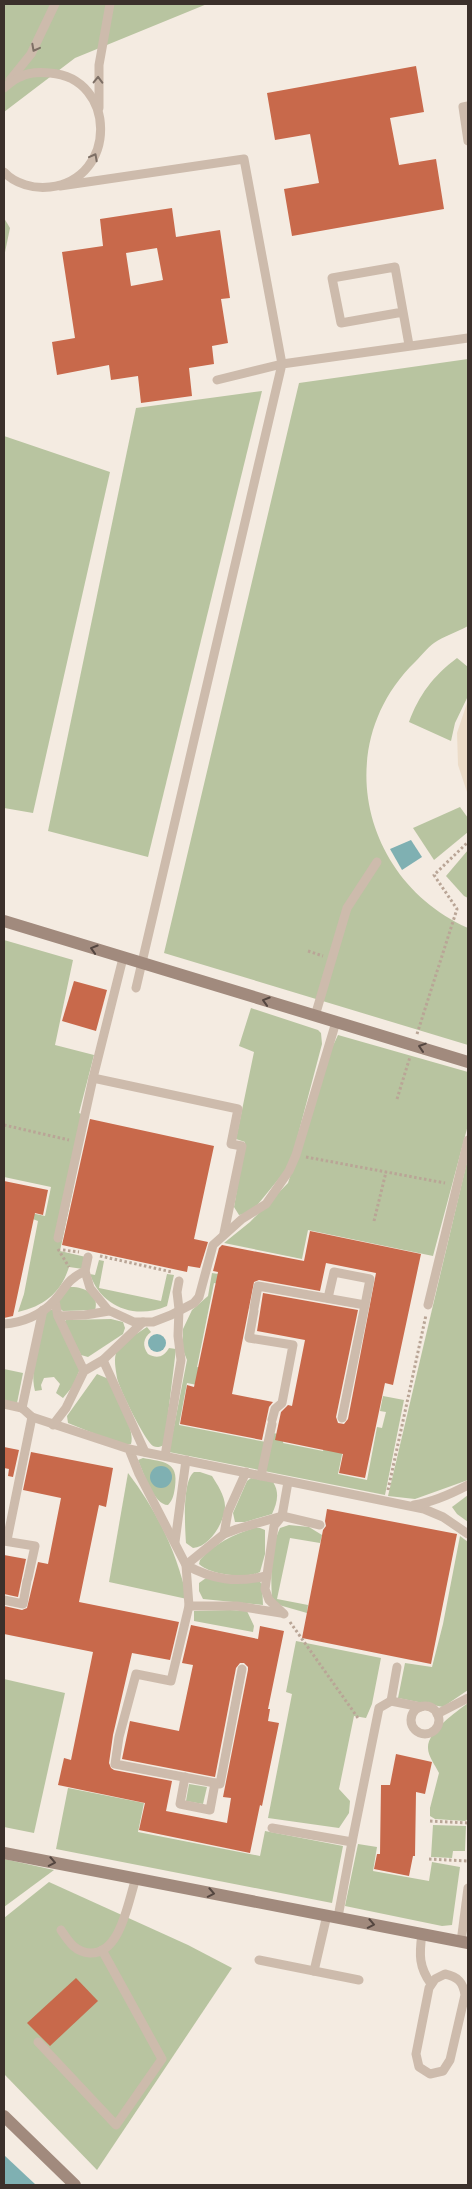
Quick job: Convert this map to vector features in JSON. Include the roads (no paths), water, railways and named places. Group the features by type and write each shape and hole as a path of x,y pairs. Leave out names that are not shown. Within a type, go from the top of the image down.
{"street":[{"path":"4,921 315,1016 414,1044 468,1062"},
{"path":"4,1853 465,1942"},
{"path":"4,2116 75,2185"}],"lane":[{"path":"4,88 31,54 55,4"},
{"path":"60,186 77,177 90,164 99,147 102,128 98,95 98,65 110,4"},
{"path":"4,88 20,77 38,72 57,73 75,81 89,93 98,110 102,128"},
{"path":"468,106 463,107 468,141"},
{"path":"4,172 22,184 41,188 244,159 282,364 144,963 136,988"},
{"path":"403,312 341,323 332,278 394,267 403,312 408,345"},
{"path":"218,380 282,364 468,338"},
{"path":"315,1016 347,908 377,862"},
{"path":"61,1242 93,1078 123,958"},
{"path":"85,1271 95,1296 109,1311 124,1319 143,1322 162,1319 179,1309 187,1307 199,1297 213,1245 242,1218 266,1204 289,1171 296,1155 336,1022"},
{"path":"93,1078 238,1109 231,1144 242,1146 224,1234"},
{"path":"428,1305 468,1140"},
{"path":"4,1324 18,1322 43,1310 55,1301 71,1280 85,1271 91,1256"},
{"path":"328,1298 334,1272 370,1279 342,1418"},
{"path":"165,1456 181,1360 177,1299 180,1277"},
{"path":"261,1476 275,1409 282,1403 292,1345 249,1338 258,1286 364,1305"},
{"path":"55,1301 58,1316 84,1371"},
{"path":"22,1408 43,1310"},
{"path":"58,1316 85,1315 109,1311"},
{"path":"53,1425 66,1408 84,1371 103,1360 143,1322"},
{"path":"103,1360 145,1452"},
{"path":"4,1404 22,1408 32,1417 53,1425 128,1449 424,1509 443,1517 468,1534"},
{"path":"4,1600 22,1604 35,1546 5,1541 32,1417"},
{"path":"128,1449 186,1565 189,1606 171,1680 136,1674 118,1741 115,1764 220,1784 242,1669"},
{"path":"175,1542 186,1460"},
{"path":"224,1534 228,1512 246,1472"},
{"path":"189,1606 237,1606 284,1614 269,1600 265,1589 274,1526 282,1516 288,1482"},
{"path":"404,1506 426,1503 468,1485"},
{"path":"186,1565 224,1534 282,1516 320,1525"},
{"path":"186,1565 208,1576 233,1581 266,1576"},
{"path":"391,1701 397,1666"},
{"path":"437,1714 468,1698"},
{"path":"314,1971 333,1916 352,1842 379,1708 391,1701 429,1707 437,1714 439,1723 434,1731 425,1734 420,1733 413,1727 412,1717 417,1709 421,1707"},
{"path":"185,1778 180,1804 210,1810 215,1784"},
{"path":"272,1828 352,1842"},
{"path":"61,1930 69,1943 80,1952 97,1953 109,1946 119,1933 136,1878"},
{"path":"465,1942 468,1888"},
{"path":"422,1934 419,1961 424,1974 431,1984 416,2054 419,2067 430,2074 443,2071 450,2060 465,1995 463,1984 455,1976 445,1974 435,1979 431,1984"},
{"path":"38,2042 116,2125 162,2059 102,1950"},
{"path":"259,1960 360,1980"}],"water":[{"path":"411,840 422,857 402,870 390,849"},
{"path":"153,1334 161,1334 166,1339 164,1350 153,1352 148,1347 148,1339"},
{"path":"157,1466 165,1466 172,1473 172,1481 165,1488 157,1488 150,1481 150,1473"},
{"path":"4,2155 36,2185 4,2185"}]}
